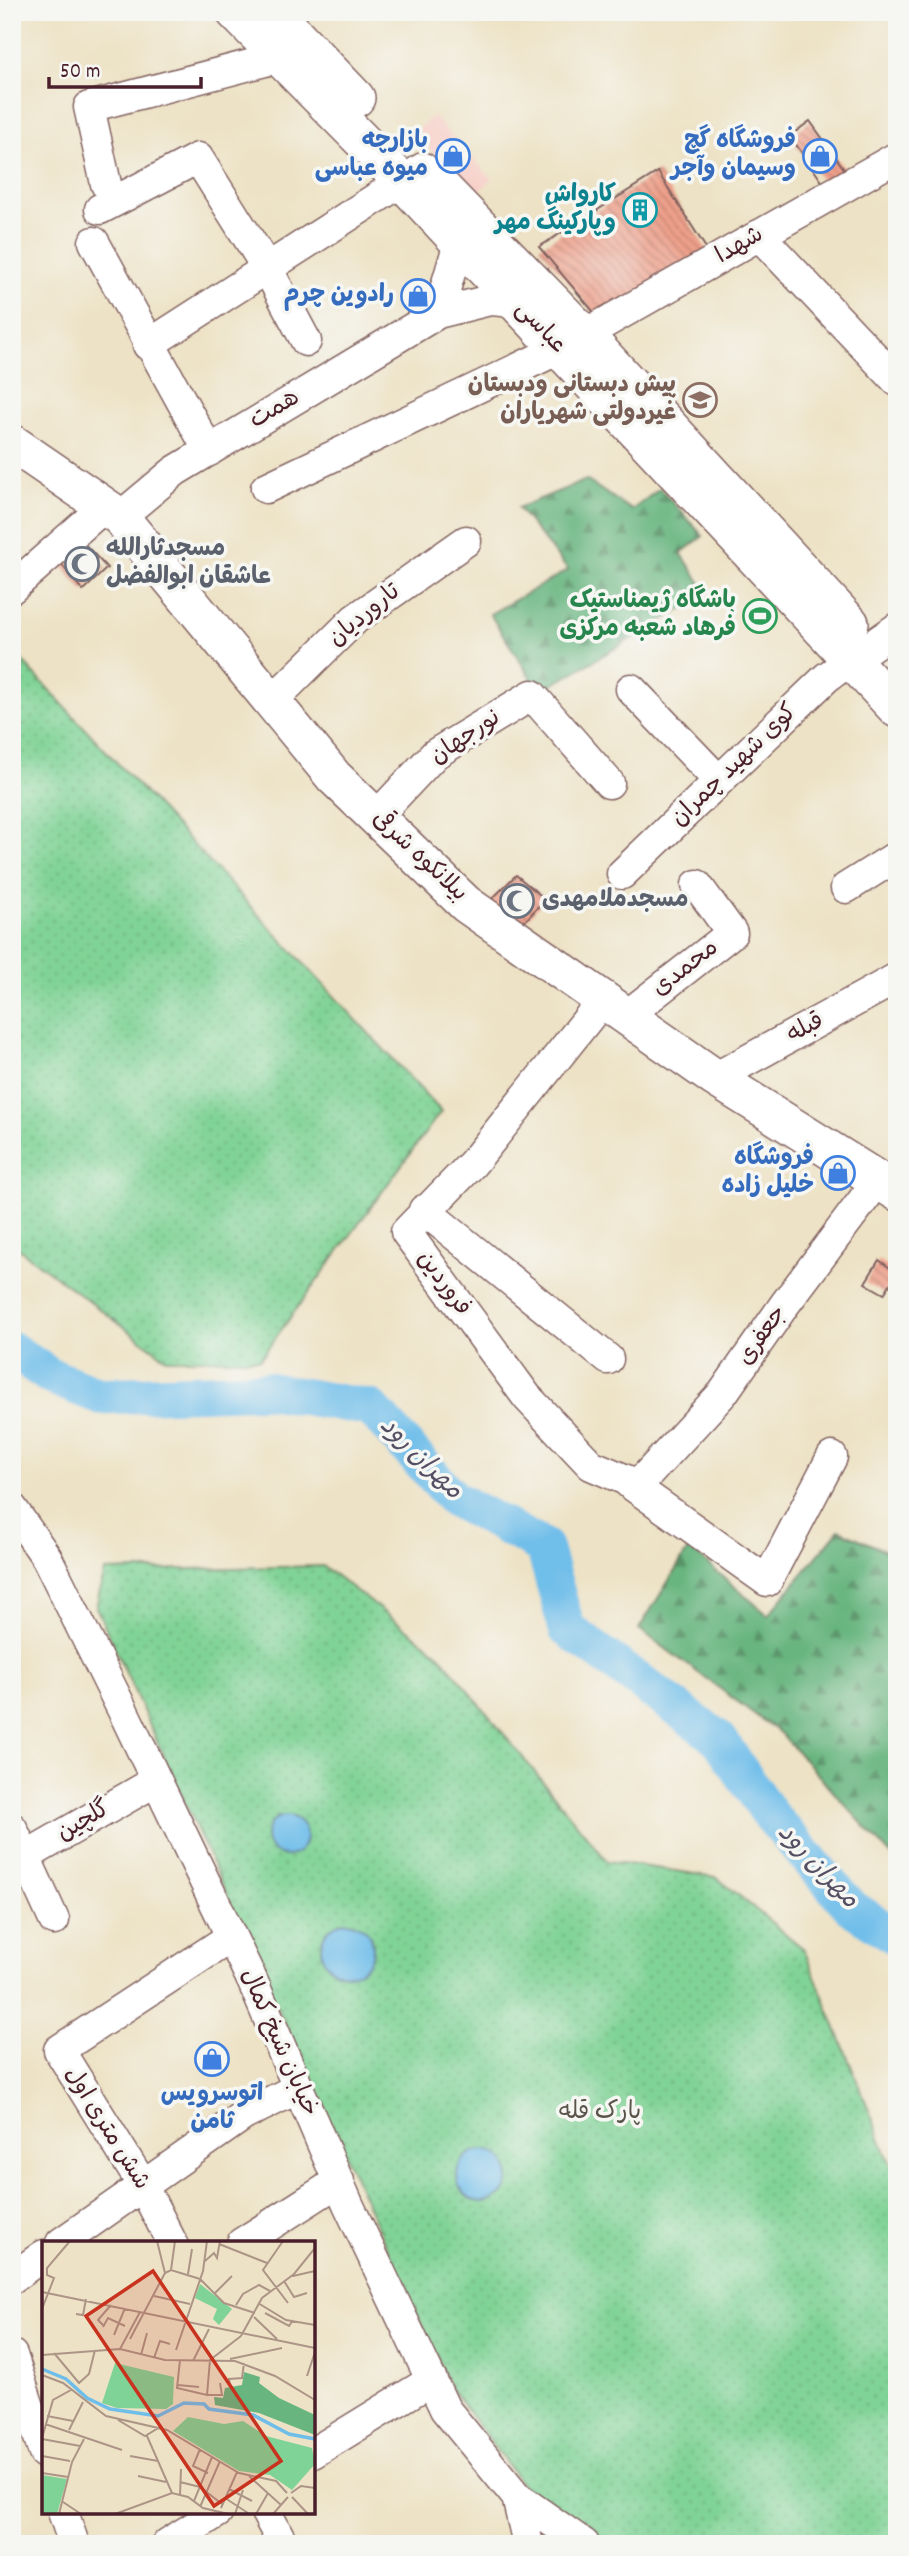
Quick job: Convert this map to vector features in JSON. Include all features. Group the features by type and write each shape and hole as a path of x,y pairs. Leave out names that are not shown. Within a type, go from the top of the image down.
{"main road":[{"name":"عباسى","path":"235,12 294,54 463,228 516,303 571,342 897,672"},
{"name":"عباسى","path":"274,12 294,54"},
{"name":"عباسى","path":"463,228 554,303 571,342"},
{"name":"بیلانکوه شرقی","path":"12,443 112,511 334,777 466,904 715,1078 891,1183"},
{"name":"عباسى","path":"872,644 897,709"}],"street":[{"path":"294,54 89,107 103,197 198,158 267,268 306,341"},
{"name":"شهدا","path":"266,488 571,342 897,157"},
{"path":"148,345 413,174"},
{"path":"438,313 463,228"},
{"path":"759,235 897,382"},
{"path":"94,243 209,451"},
{"name":"همت","path":"12,588 112,511 438,313 490,300 554,303"},
{"name":"تاروردیان","path":"272,701 355,619 466,541"},
{"name":"کوی شهید چمران","path":"622,874 827,677 872,644"},
{"path":"631,689 719,781"},
{"name":"نورجهان","path":"376,817 435,754 532,695 608,783"},
{"path":"846,888 897,856"},
{"name":"محمدی","path":"614,1008 732,933 697,885"},
{"name":"قبله","path":"715,1078 897,978"},
{"name":"فروردین","path":"614,1008 473,1163 405,1232 527,1397 591,1465 633,1484"},
{"name":"جعفری","path":"633,1484 723,1393 785,1304 891,1183"},
{"path":"424,1210 608,1359"},
{"path":"633,1484 767,1581 832,1457"},
{"name":"خیابان شیخ کمال","path":"12,1508 47,1558 231,1937 338,2180 445,2409 517,2497 584,2544"},
{"name":"گلچین","path":"19,1860 156,1781"},
{"path":"12,1828 19,1860 54,1920"},
{"name":"شش متری اول","path":"171,2241 142,2184 59,2050 231,1937"},
{"path":"64,2241 244,2115 298,2088"},
{"path":"245,2241 338,2180"},
{"path":"12,2278 42,2256"},
{"path":"12,2355 26,2382 42,2445"},
{"path":"315,2447 432,2380"},
{"path":"517,2497 528,2544"},
{"path":"65,2514 74,2544"},
{"path":"268,2514 283,2544"},
{"path":"167,2544 209,2515"}],"shaded area":[{"name":"بازارچه میوه عباسی","path":"433,116 492,179 473,197 414,133"}],"green space":[{"path":"586,480 632,510 660,488 703,536 681,553 708,594 540,692 490,614 568,570 518,508"},
{"path":"12,650 441,1111 260,1359 167,1359 12,1244"},
{"path":"839,1530 897,1556 897,1862 780,1733 639,1629 689,1548 768,1615"},
{"name":"پارک قله","path":"323,1566 438,1653 607,1861 716,1877 804,1949 897,2180 897,2544 604,2544 523,2486 450,2387 96,1607 105,1571"}],"water":[{"path":"286,1816 300,1822 306,1836 300,1850 286,1856 272,1850 266,1836 272,1822"},
{"path":"347,1922 357,1924 365,1930 371,1938 371,1958 365,1966 357,1972 347,1974 337,1972 329,1966 323,1958 321,1948 323,1938 329,1930 337,1924"},
{"path":"483,2150 493,2152 501,2158 507,2166 507,2186 501,2194 493,2200 483,2202 473,2200 465,2194 459,2186 457,2176 459,2166 465,2158 473,2152"}],"building":[{"name":"فروشگاه گچ وسیمان وآجر","path":"810,121 850,177 828,190 790,136"},
{"name":"کارواش وپارکینگ مهر","path":"658,172 709,253 597,316 539,247"},
{"name":"مسجدثارالله عاشقان ابوالفضل","path":"81,540 107,568 83,591 58,560"},
{"name":"مسجدملامهدی","path":"516,875 545,899 519,928 488,903"},
{"path":"879,1260 897,1273 884,1294 865,1283"}],"waterway":[{"name":"مهران رود","path":"12,1350 50,1376 100,1396 266,1390 371,1408 454,1499 544,1547 567,1629 719,1739 770,1815 852,1908 897,1937"}],"place":[{"name":"بازارچه میوه عباسی","path":"453,156"},
{"name":"فروشگاه گچ وسیمان وآجر","path":"820,156"},
{"name":"کارواش وپارکینگ مهر","path":"640,210"},
{"name":"رادوین چرم","path":"418,296"},
{"name":"پیش دبستانی ودبستان غیردولتی شهریاران","path":"700,400"},
{"name":"مسجدثارالله عاشقان ابوالفضل","path":"82,564"},
{"name":"باشگاه ژیمناستیک فرهاد شعبه مرکزی","path":"760,616"},
{"name":"مسجدملامهدی","path":"517,901"},
{"name":"فروشگاه خلیل زاده","path":"838,1173"},
{"name":"اتوسرویس ثامن","path":"212,2059"}]}
